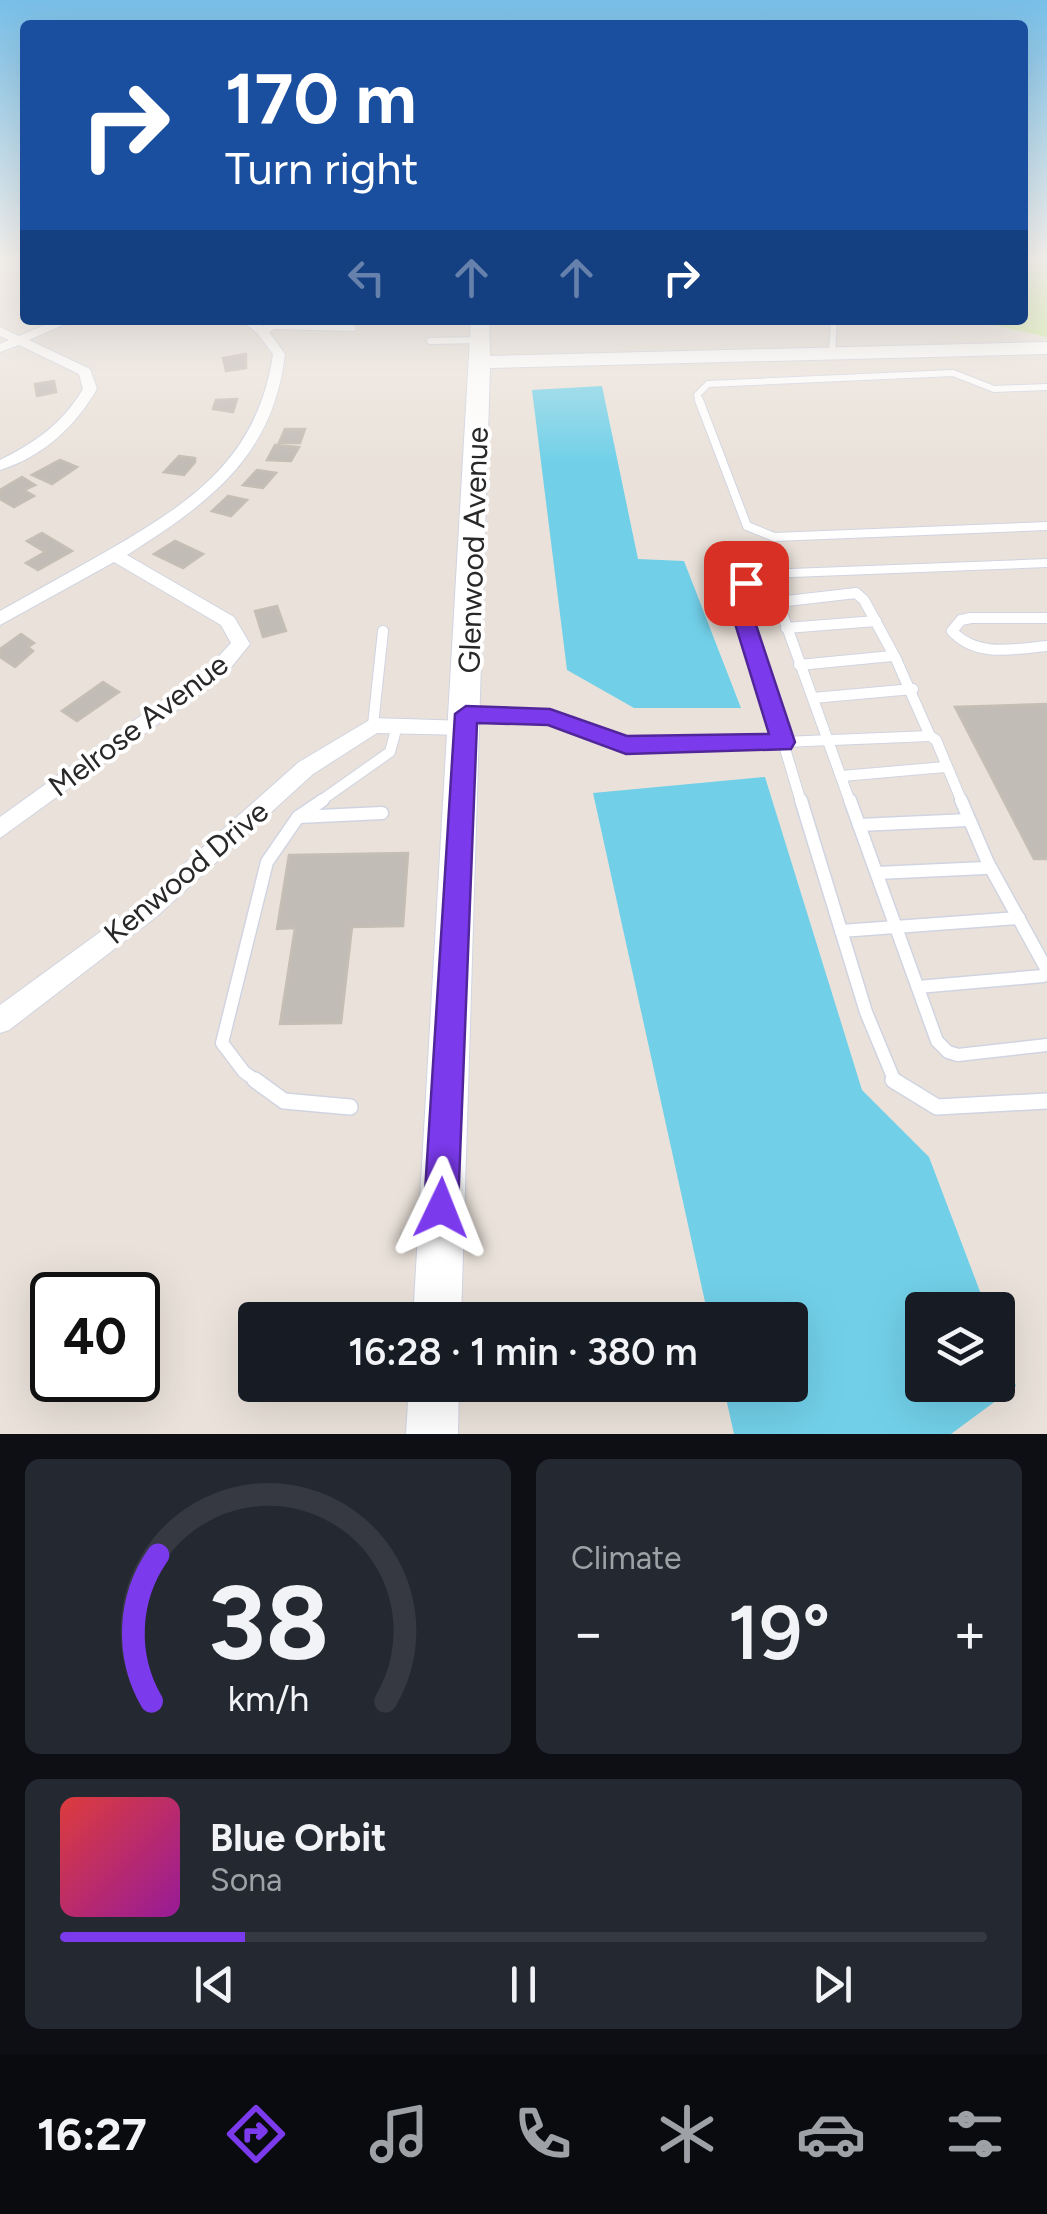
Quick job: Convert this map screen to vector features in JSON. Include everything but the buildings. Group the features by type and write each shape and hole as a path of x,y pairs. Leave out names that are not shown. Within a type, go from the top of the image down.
{"street":[{"path":"0,348 49,328"},
{"path":"0,619 113,554 175,514 228,472 262,423 276,390 279,354 273,328"},
{"path":"0,331 85,372 90,389 79,410 45,444 0,466"},
{"path":"480,341 832,353 1047,348"},
{"name":"Glenwood Avenue","path":"438,1302 480,341"},
{"name":"Melrose Avenue","path":"0,829 217,670 242,644 228,621 113,554"},
{"path":"385,725 466,721"},
{"name":"Kenwood Drive","path":"2,1015 148,910 306,768 385,725"},
{"path":"432,1434 433,1402"}],"lane":[{"path":"832,353 834,328"},
{"path":"430,341 480,341"},
{"path":"1047,387 994,389 953,373 708,384 697,396 746,526 774,537 1047,526"},
{"path":"1047,563 765,574 746,583 739,604 841,930 893,1081 938,1107 1047,1101"},
{"path":"930,736 913,690 865,598 856,593 778,602 938,1041 948,1052 958,1054 1047,1045"},
{"path":"1047,618 971,618 962,620 952,632 959,641 981,649 1047,646"},
{"path":"786,628 876,621"},
{"path":"350,1107 284,1101 244,1072 222,1042 267,862 298,817 390,752 385,725 383,631"},
{"path":"799,665 892,656"},
{"path":"813,698 913,690"},
{"path":"466,721 550,717 626,745 930,736 936,740 988,863 1047,971 1043,976 918,987"},
{"path":"842,776 945,768"},
{"path":"298,817 382,812"},
{"path":"859,826 969,820"},
{"path":"877,873 985,868 988,863"},
{"path":"841,930 1019,918"}],"green space":[{"path":"1006,328 1047,328 1047,337"}],"water":[{"path":"602,386 638,559 684,561 741,708 634,708 567,670 532,390"},
{"path":"765,777 862,1090 929,1157 980,1292 905,1292 905,1402 994,1402 951,1434 734,1434 727,1402 808,1402 808,1302 705,1302 593,793"}],"route":[{"path":"441,1208 466,714 550,717 626,745 783,742 739,604 746,583"}]}
